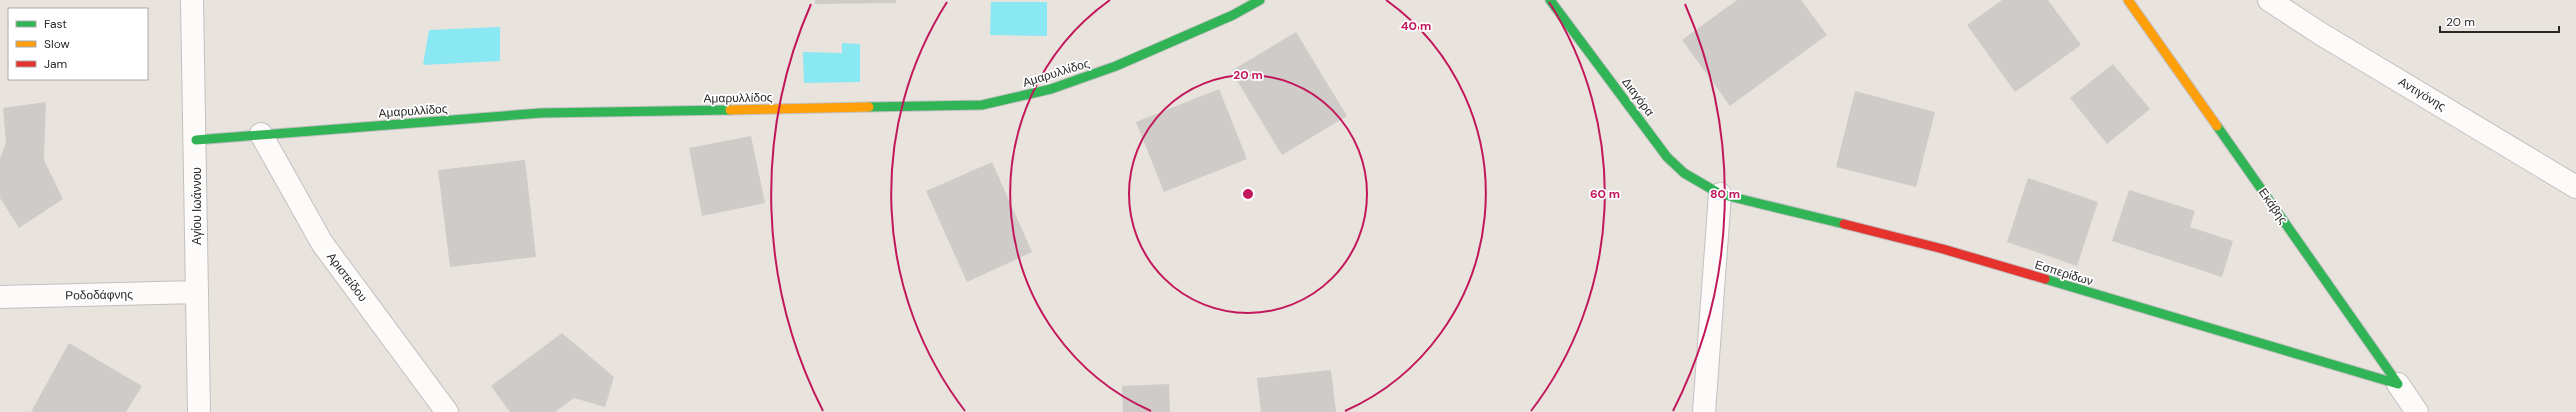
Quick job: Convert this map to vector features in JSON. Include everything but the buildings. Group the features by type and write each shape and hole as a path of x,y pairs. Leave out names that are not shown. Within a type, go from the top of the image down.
{"street":[{"name":"Αγίου Ιωάννου","path":"192,0 196,140 199,412"},
{"name":"Αμαρυλλίδος","path":"196,140 541,114 982,105 1051,89 1116,66 1233,15 1260,0"},
{"name":"Διαγόρα","path":"1550,0 1668,157 1684,173 1720,194"},
{"name":"Εκάβης","path":"2128,0 2417,412"},
{"name":"Αντιγόνης","path":"2269,0 2321,34 2576,187"},
{"name":"Αριστείδου","path":"261,134 322,244 447,412"},
{"name":"Εσπερίδων","path":"1720,194 1943,249 2398,384"},
{"path":"1704,412 1720,194"},
{"name":"Ροδοδάφνης","path":"0,297 197,292"}],"water":[{"path":"991,2 1047,2 1047,36 990,35"},
{"path":"500,27 500,61 423,65 429,30"},
{"path":"842,43 860,44 860,82 804,83 803,52 842,53"}],"traffic: fast":[{"path":"869,107 982,105 1051,89 1116,66 1233,15 1260,0"},
{"path":"1550,0 1667,157 1684,173 1720,194 1844,224"},
{"path":"196,140 541,113 730,110"},
{"path":"2217,126 2398,384"},
{"path":"2045,279 2398,384"}],"traffic: slow":[{"path":"2128,0 2217,126"},
{"path":"730,110 869,107"}],"traffic: jam":[{"path":"1844,224 1943,249 2045,279"}]}
